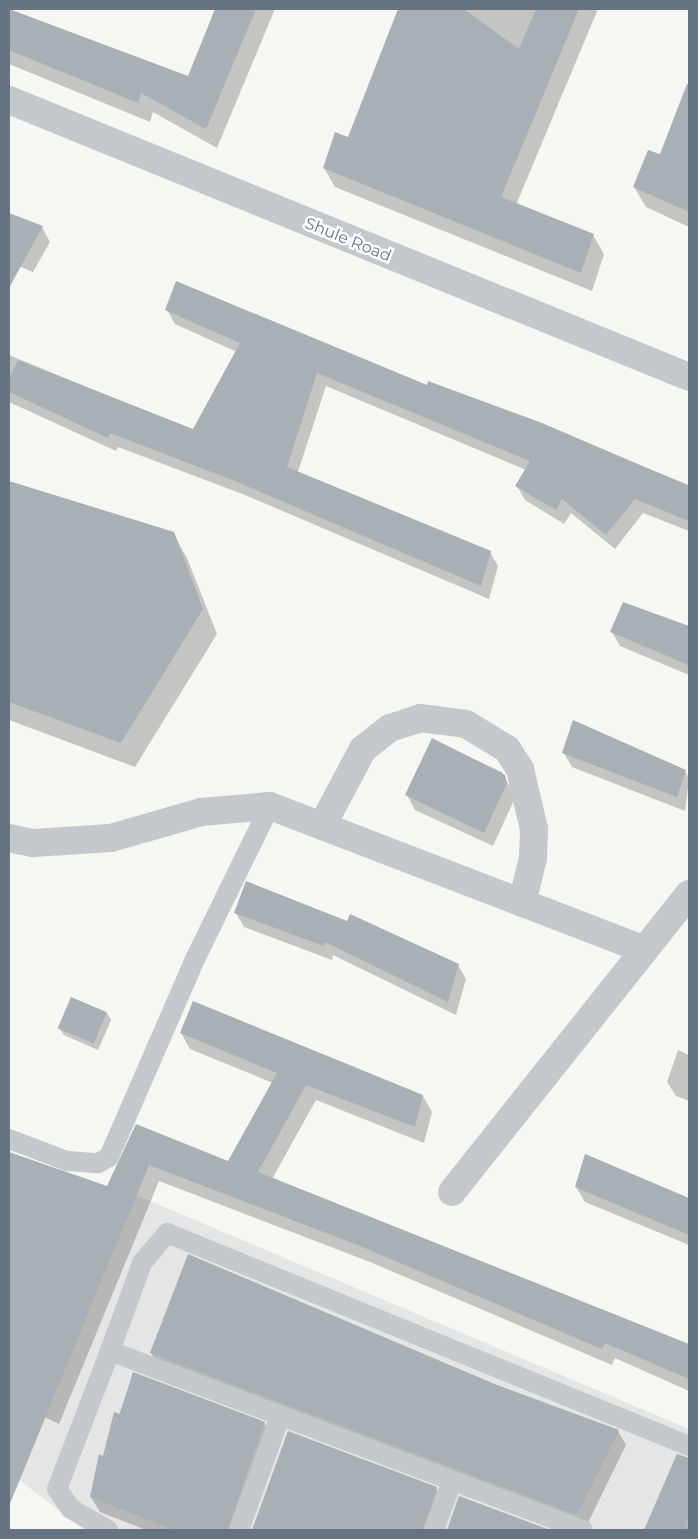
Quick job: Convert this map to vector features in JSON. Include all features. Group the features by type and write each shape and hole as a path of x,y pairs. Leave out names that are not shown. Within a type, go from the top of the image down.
{"street":[{"name":"Shule Road","path":"9,100 689,377"},
{"path":"322,826 363,749 390,728 420,718 466,724 507,749 520,769 534,829 533,858 522,903"},
{"path":"9,838 33,842 111,838 201,812 270,806 642,949"},
{"path":"452,1192 642,949 689,894"}],"lane":[{"path":"9,1139 68,1161 98,1163 109,1157 198,955 270,806"},
{"path":"108,1530 71,1509 57,1489 142,1262 167,1233 689,1446"},
{"path":"110,1351 582,1530"},
{"path":"239,1530 280,1417"},
{"path":"434,1530 452,1481"}],"shaded area":[{"path":"110,1184 689,1429 689,1530 84,1530 9,1472 9,1439"}],"building":[{"path":"9,9 188,76 215,9 256,9 206,129 141,93 138,103 9,50"},
{"path":"398,9 464,9 519,49 536,9 579,9 501,197 594,234 581,273 323,168 335,132 348,137"},
{"path":"687,84 689,84 689,212 633,187 648,150 660,154"},
{"path":"9,213 43,226 9,288"},
{"path":"176,281 427,385 428,381 542,423 689,486 689,521 635,499 606,535 562,499 556,510 515,486 530,461 317,373 287,467 491,551 481,586 235,481 110,433 108,438 9,392 9,379 18,360 193,429 240,343 165,310"},
{"path":"9,481 174,532 203,609 121,743 9,702"},
{"path":"623,602 689,626 689,665 610,632"},
{"path":"573,720 686,770 677,797 562,753"},
{"path":"432,738 505,775 507,783 484,833 405,795"},
{"path":"246,881 347,921 350,914 459,964 448,1002 325,942 324,946 234,913"},
{"path":"71,997 107,1012 94,1044 58,1028"},
{"path":"193,1001 423,1095 415,1127 306,1085 258,1172 689,1344 689,1379 605,1343 602,1349 360,1246 149,1165 9,1506 9,1152 107,1186 136,1124 228,1161 277,1073 180,1033"},
{"path":"585,1154 689,1198 689,1235 575,1187"},
{"path":"188,1254 497,1385 619,1430 577,1515 150,1353"},
{"path":"133,1372 265,1422 227,1530 174,1530 90,1497 99,1454 103,1456 114,1412 120,1414"},
{"path":"288,1431 437,1487 422,1530 252,1530"},
{"path":"677,1454 689,1458 689,1515 684,1530 644,1530"},
{"path":"459,1496 550,1530 447,1530"}]}
